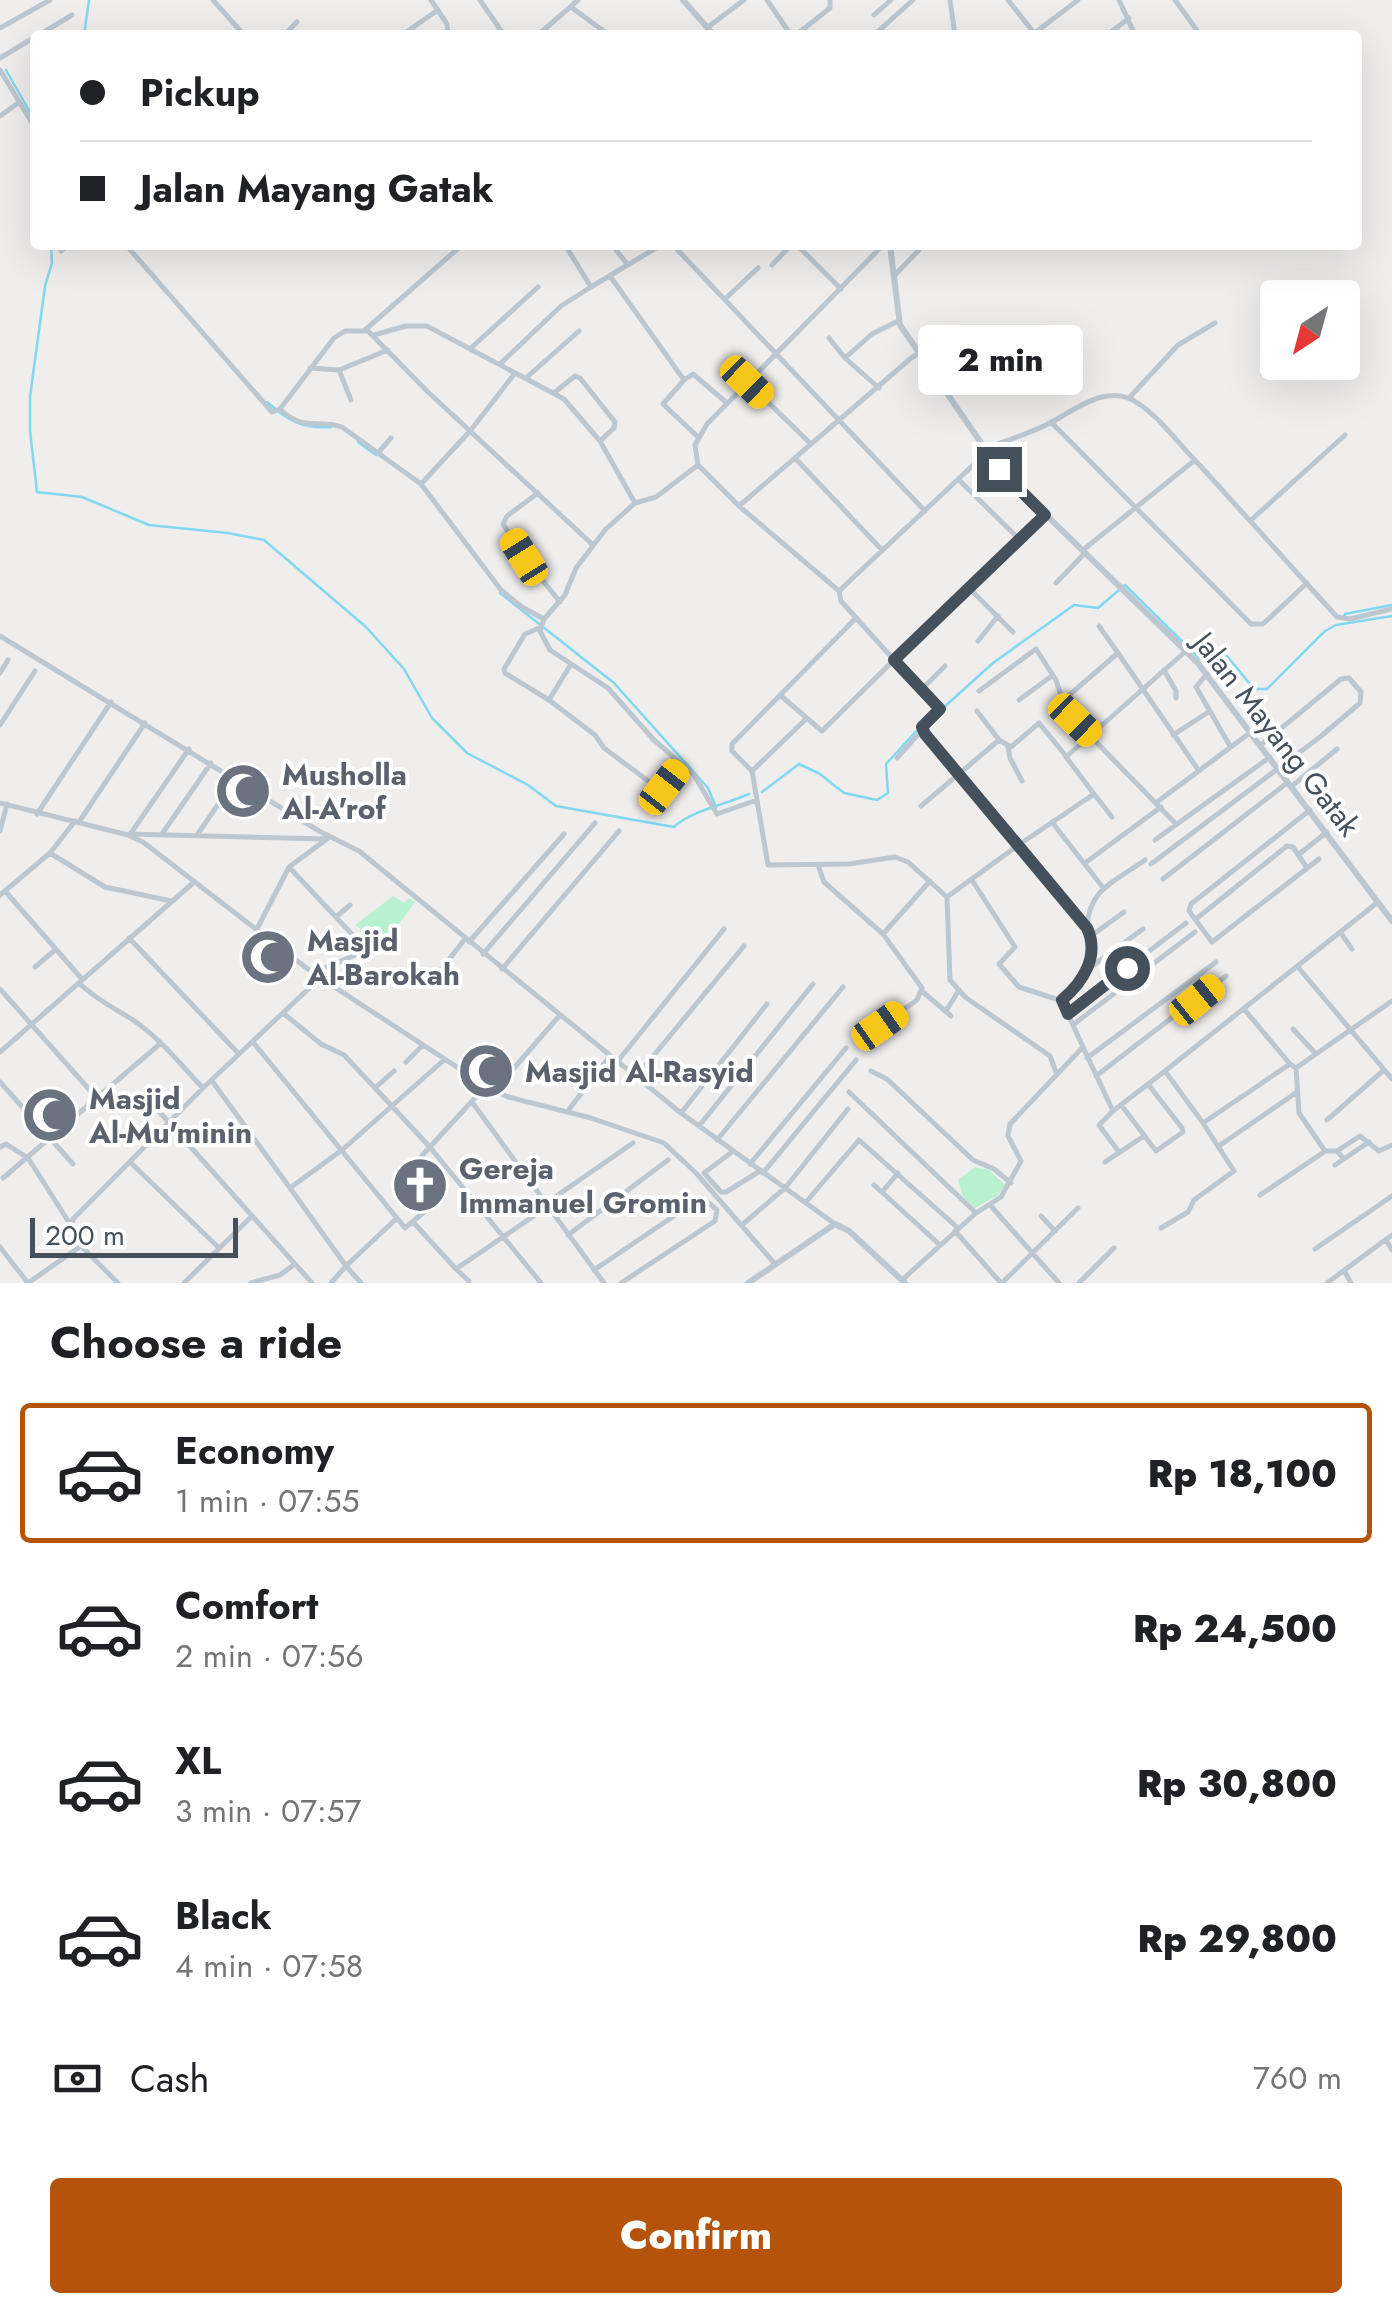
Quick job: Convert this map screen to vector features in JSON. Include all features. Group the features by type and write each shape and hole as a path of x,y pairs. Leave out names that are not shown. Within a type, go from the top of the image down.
{"street":[{"path":"0,28 50,0"},
{"path":"431,0 448,30"},
{"path":"480,0 501,30"},
{"path":"544,30 578,0"},
{"path":"683,0 710,30"},
{"path":"708,27 744,0"},
{"path":"767,0 790,30"},
{"path":"801,30 830,8 830,0"},
{"path":"874,15 891,0"},
{"path":"880,30 913,0"},
{"path":"950,0 954,30"},
{"path":"1008,0 1031,30"},
{"path":"1039,30 1078,0"},
{"path":"1119,0 1134,30"},
{"path":"216,1 240,30"},
{"path":"1179,2 1196,29"},
{"path":"571,6 602,30"},
{"path":"409,30 438,10"},
{"path":"47,30 72,15"},
{"path":"1113,30 1129,18"},
{"path":"289,30 297,22"},
{"path":"0,58 30,40"},
{"path":"0,70 30,120"},
{"path":"0,116 19,103"},
{"path":"130,250 264,404 304,425 337,424 421,484 501,590 541,624 546,646 608,688 643,728 698,779 718,814 757,800"},
{"path":"278,411 339,334 365,330 456,250"},
{"path":"567,250 591,287"},
{"path":"616,250 628,265"},
{"path":"500,364 562,306 653,250"},
{"path":"678,250 925,511"},
{"path":"772,264 788,250"},
{"path":"799,250 840,289"},
{"path":"882,250 747,382 697,436 694,449 698,465 739,506 839,591 841,601 941,710 898,758"},
{"name":"Jalan Mayang Gatak","path":"888,250 898,321 984,451 1208,674 1392,920"},
{"path":"894,276 919,250"},
{"path":"725,299 758,268"},
{"path":"610,276 684,380"},
{"path":"471,348 538,286"},
{"path":"845,358 872,334 898,321"},
{"path":"1129,398 1178,346 1214,323"},
{"path":"374,335 418,325 434,329 555,392 600,441 635,502"},
{"path":"739,506 953,329"},
{"path":"365,330 593,545"},
{"path":"526,378 578,331"},
{"path":"828,338 878,388"},
{"path":"310,368 339,370 388,350"},
{"path":"339,370 352,400"},
{"path":"421,484 471,430 515,373"},
{"path":"697,436 663,404 684,380 694,374 727,404"},
{"path":"555,392 575,376 580,378 615,422 600,441"},
{"path":"747,382 812,444"},
{"path":"839,591 959,480 984,451 1051,422 1079,404 1112,397 1129,398 1143,407 1334,614 1350,619 1392,610"},
{"path":"1051,422 1254,625 1262,624 1307,583"},
{"path":"1250,521 1346,435"},
{"path":"378,453 391,438"},
{"path":"795,458 882,550"},
{"path":"1056,583 1084,552 1195,460"},
{"path":"682,765 658,789 604,748 596,736 504,671 525,634 541,624 560,602 576,568 593,545 635,502 656,497 698,465"},
{"path":"959,480 1020,540"},
{"path":"538,493 505,517 502,524 560,602"},
{"path":"780,695 820,731 824,730 1045,515"},
{"path":"969,588 1013,632"},
{"path":"978,641 998,616"},
{"path":"856,618 732,744 732,751 752,772 769,866 904,859 947,897 948,973 959,990 1050,1056 1059,1070"},
{"path":"1099,626 1199,770"},
{"path":"0,636 372,860 482,954 681,1113 849,1231 904,1282 957,1229 1001,1197 1022,1161 1008,1136 1010,1124 1083,1047"},
{"path":"979,692 1035,648 1053,674 1061,702 1176,824"},
{"path":"1066,757 1186,650"},
{"path":"1061,702 1118,653"},
{"path":"0,673 8,660"},
{"path":"549,700 572,664"},
{"path":"922,689 945,666"},
{"path":"1164,670 1176,698"},
{"path":"0,726 35,671"},
{"path":"1019,700 1053,674"},
{"path":"1208,674 1196,686 1230,746"},
{"path":"1087,928 1088,906 1104,888 1148,862 1360,703 1358,687 1349,678 1341,680 1262,744"},
{"path":"37,814 111,702"},
{"path":"977,711 1008,747 1022,781"},
{"path":"1173,736 1210,711"},
{"path":"752,772 806,719"},
{"path":"146,723 77,822 50,853 3,893 81,982 106,1006 161,1043 203,1088"},
{"path":"1008,747 1041,724 1112,817"},
{"path":"922,730 1087,928 1092,952 1088,968"},
{"path":"1085,863 1252,732"},
{"path":"921,806 999,740"},
{"path":"129,834 189,749"},
{"path":"1163,879 1336,750"},
{"path":"1155,840 1271,756"},
{"path":"162,834 211,764"},
{"path":"196,835 236,780"},
{"path":"947,897 1094,794"},
{"path":"0,831 3,803 129,834 329,837"},
{"path":"1310,810 1188,909 1212,942 1319,859"},
{"path":"1052,822 1104,888"},
{"path":"482,954 595,823"},
{"path":"502,969 619,831"},
{"path":"1298,855 1327,832"},
{"path":"129,834 313,973 484,1088 664,1143 696,1172 742,1225 771,1267"},
{"path":"432,980 564,834"},
{"path":"257,928 289,866 329,837"},
{"path":"1196,919 1286,846 1292,847 1307,868"},
{"path":"50,853 104,887 172,901"},
{"path":"818,865 826,884 883,934 922,991 948,1014 959,990"},
{"path":"289,866 363,946 362,950 313,973"},
{"path":"883,934 930,881"},
{"path":"0,1052 194,882"},
{"path":"968,883 1015,948 998,964 1020,988 1062,1000"},
{"path":"1119,1152 1099,1125 1113,1111 1378,902"},
{"path":"336,916 350,905"},
{"path":"1091,936 1124,912"},
{"path":"1068,1014 1186,923"},
{"path":"617,1062 724,930"},
{"path":"1062,1000 1088,968 1142,930"},
{"path":"1073,1024 1195,932"},
{"path":"1340,932 1352,949"},
{"path":"130,938 240,1054"},
{"path":"636,1077 744,946"},
{"path":"35,967 55,950"},
{"path":"1087,1058 1216,962"},
{"path":"1297,966 1392,1079"},
{"path":"1096,1076 1226,976"},
{"path":"70,1224 211,1080 320,978"},
{"path":"699,1126 813,984"},
{"path":"717,1140 843,987"},
{"path":"0,988 95,1096"},
{"path":"880,1026 917,1000 922,991"},
{"path":"1062,1000 1113,1111"},
{"path":"1203,1122 1316,1054 1392,1000"},
{"path":"681,1113 768,1004"},
{"path":"1244,1009 1293,1066 1296,1104 1302,1120 1325,1151"},
{"path":"283,1013 321,1044 344,1055 429,1146 541,1283"},
{"path":"514,1068 560,1015"},
{"path":"1293,1029 1316,1054"},
{"path":"253,1042 405,1228 441,1198 416,1163 484,1088"},
{"path":"3,1178 161,1043"},
{"path":"406,1062 422,1046"},
{"path":"750,1164 846,1048"},
{"path":"567,1112 610,1056"},
{"path":"733,1152 704,1174 719,1191 726,1192 761,1172 856,1060"},
{"path":"290,1188 342,1150 442,1062"},
{"path":"1327,1120 1384,1070"},
{"path":"375,1088 394,1071"},
{"path":"871,1071 887,1078 972,1160 1011,1183"},
{"path":"1161,1228 1188,1212 1194,1200 1233,1174 1233,1166 1165,1071"},
{"path":"211,1080 361,1283"},
{"path":"0,1082 73,1164"},
{"path":"1122,1106 1158,1151 1183,1130 1148,1084"},
{"path":"849,1092 976,1213"},
{"path":"1219,1146 1297,1092"},
{"path":"147,1098 312,1283"},
{"path":"28,1114 43,1101"},
{"path":"472,1102 604,1283"},
{"path":"742,1225 785,1188 848,1110"},
{"path":"1106,1162 1144,1136"},
{"path":"1260,1195 1325,1151 1337,1151 1358,1136 1379,1150 1392,1145"},
{"path":"806,1202 859,1140 957,1229 1001,1283 1078,1208"},
{"path":"1336,1165 1369,1142"},
{"path":"456,1269 633,1143"},
{"path":"0,1147 6,1144 28,1158 81,1246 118,1283"},
{"path":"1337,1151 1344,1159"},
{"path":"568,1235 668,1160"},
{"path":"130,1162 220,1248"},
{"path":"882,1192 898,1174"},
{"path":"874,1185 940,1245"},
{"path":"1314,1249 1392,1196"},
{"path":"594,1270 702,1198 717,1210 714,1221 620,1283"},
{"path":"990,1204 1059,1283"},
{"path":"184,1283 252,1216"},
{"path":"1041,1216 1055,1232"},
{"path":"330,1283 396,1219"},
{"path":"414,1222 469,1282"},
{"path":"748,1283 836,1224"},
{"path":"1327,1283 1389,1238 1392,1250"},
{"path":"0,1246 28,1283 81,1246"},
{"path":"1079,1283 1114,1248"},
{"path":"251,1283 283,1274 295,1264"},
{"path":"1345,1272 1351,1283"}],"green space":[{"path":"393,896 404,903 409,898 415,902 383,945 355,925"},
{"path":"975,1167 989,1170 1005,1185 997,1196 975,1208 963,1197 958,1180"}],"waterway":[{"path":"85,30 89,0"},
{"path":"6,70 30,112"},
{"path":"51,250 30,397 37,492 82,497 149,525 264,540 366,627 404,669 432,718 467,753 528,785 556,806 674,827 699,812 749,794"},
{"path":"267,402 296,422 331,427"},
{"path":"358,442 376,455"},
{"path":"942,709 993,663 1074,605 1098,608 1125,585 1200,659 1227,656 1254,689 1267,689 1325,631 1336,625 1392,616"},
{"path":"500,593 614,683 708,788 716,807"},
{"path":"1344,617 1392,605"},
{"path":"762,792 799,764 844,793 877,800 888,793 886,764 920,727"}],"place":[{"name":"Musholla Al-A'rof","path":"243,791"},
{"name":"Masjid Al-Barokah","path":"268,957"},
{"name":"Masjid Al-Rasyid","path":"486,1071"},
{"name":"Masjid Al-Mu'minin","path":"50,1115"},
{"name":"Gereja Immanuel Gromin","path":"420,1185"}],"route":[{"path":"999,469 1045,515 894,660 940,709 922,730 1020,844 1091,936 1088,968 1062,1000 1068,1014 1127,968"}]}
